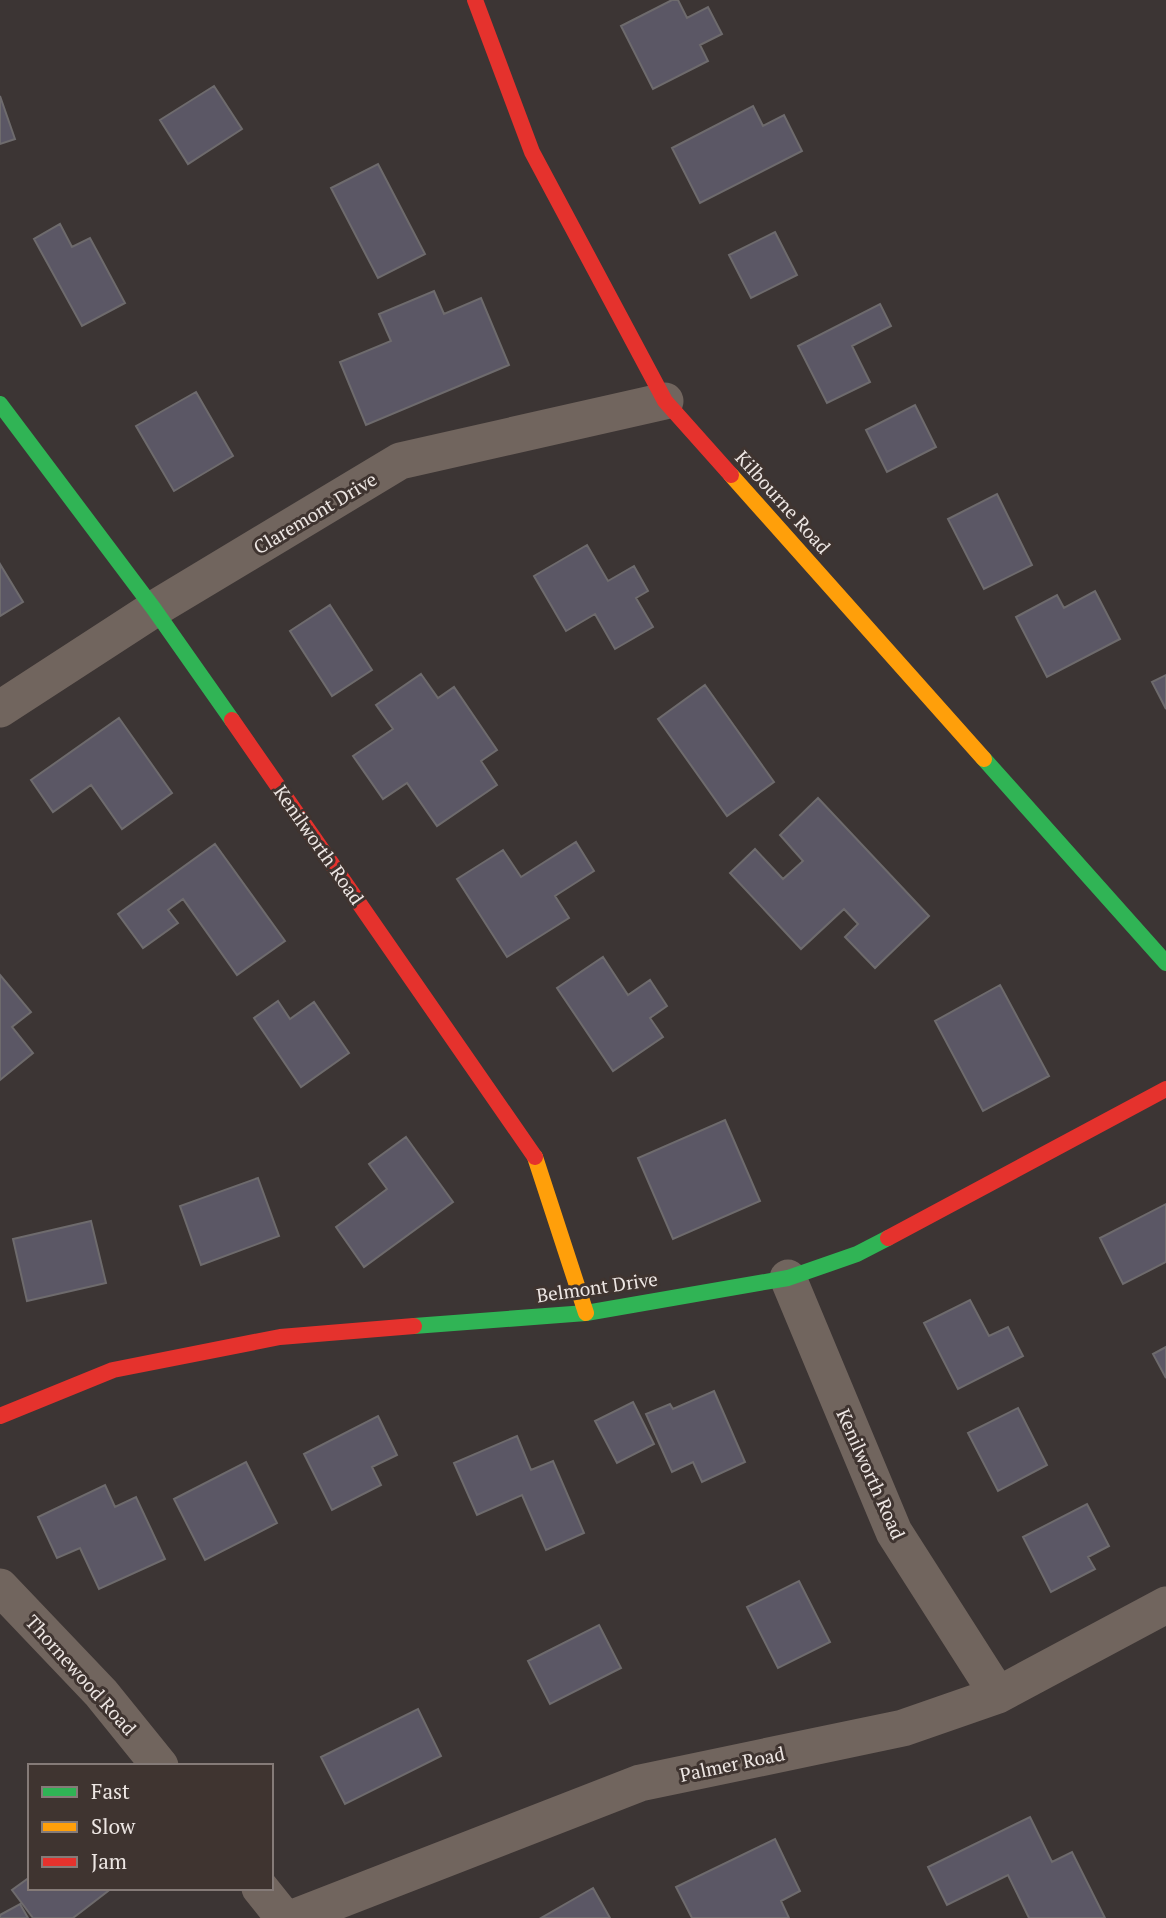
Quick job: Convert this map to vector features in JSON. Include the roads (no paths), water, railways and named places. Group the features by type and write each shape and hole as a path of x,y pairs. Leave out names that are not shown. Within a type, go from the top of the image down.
{"street":[{"name":"Kilbourne Road","path":"475,0 532,152 665,401 1166,963"},
{"name":"Claremont Drive","path":"0,709 155,609 400,461 665,401"},
{"name":"Kenilworth Road","path":"0,404 155,609 534,1154 586,1313"},
{"name":"Belmont Drive","path":"0,1416 113,1370 280,1337 586,1313 788,1278 857,1254 1166,1089"},
{"name":"Kenilworth Road","path":"788,1278 894,1532 998,1695"},
{"name":"Thornewood Road","path":"0,1587 101,1693 158,1764"},
{"name":"Palmer Road","path":"293,1918 640,1783 903,1728 998,1695 1166,1605"},
{"path":"262,1890 284,1918"}]}
